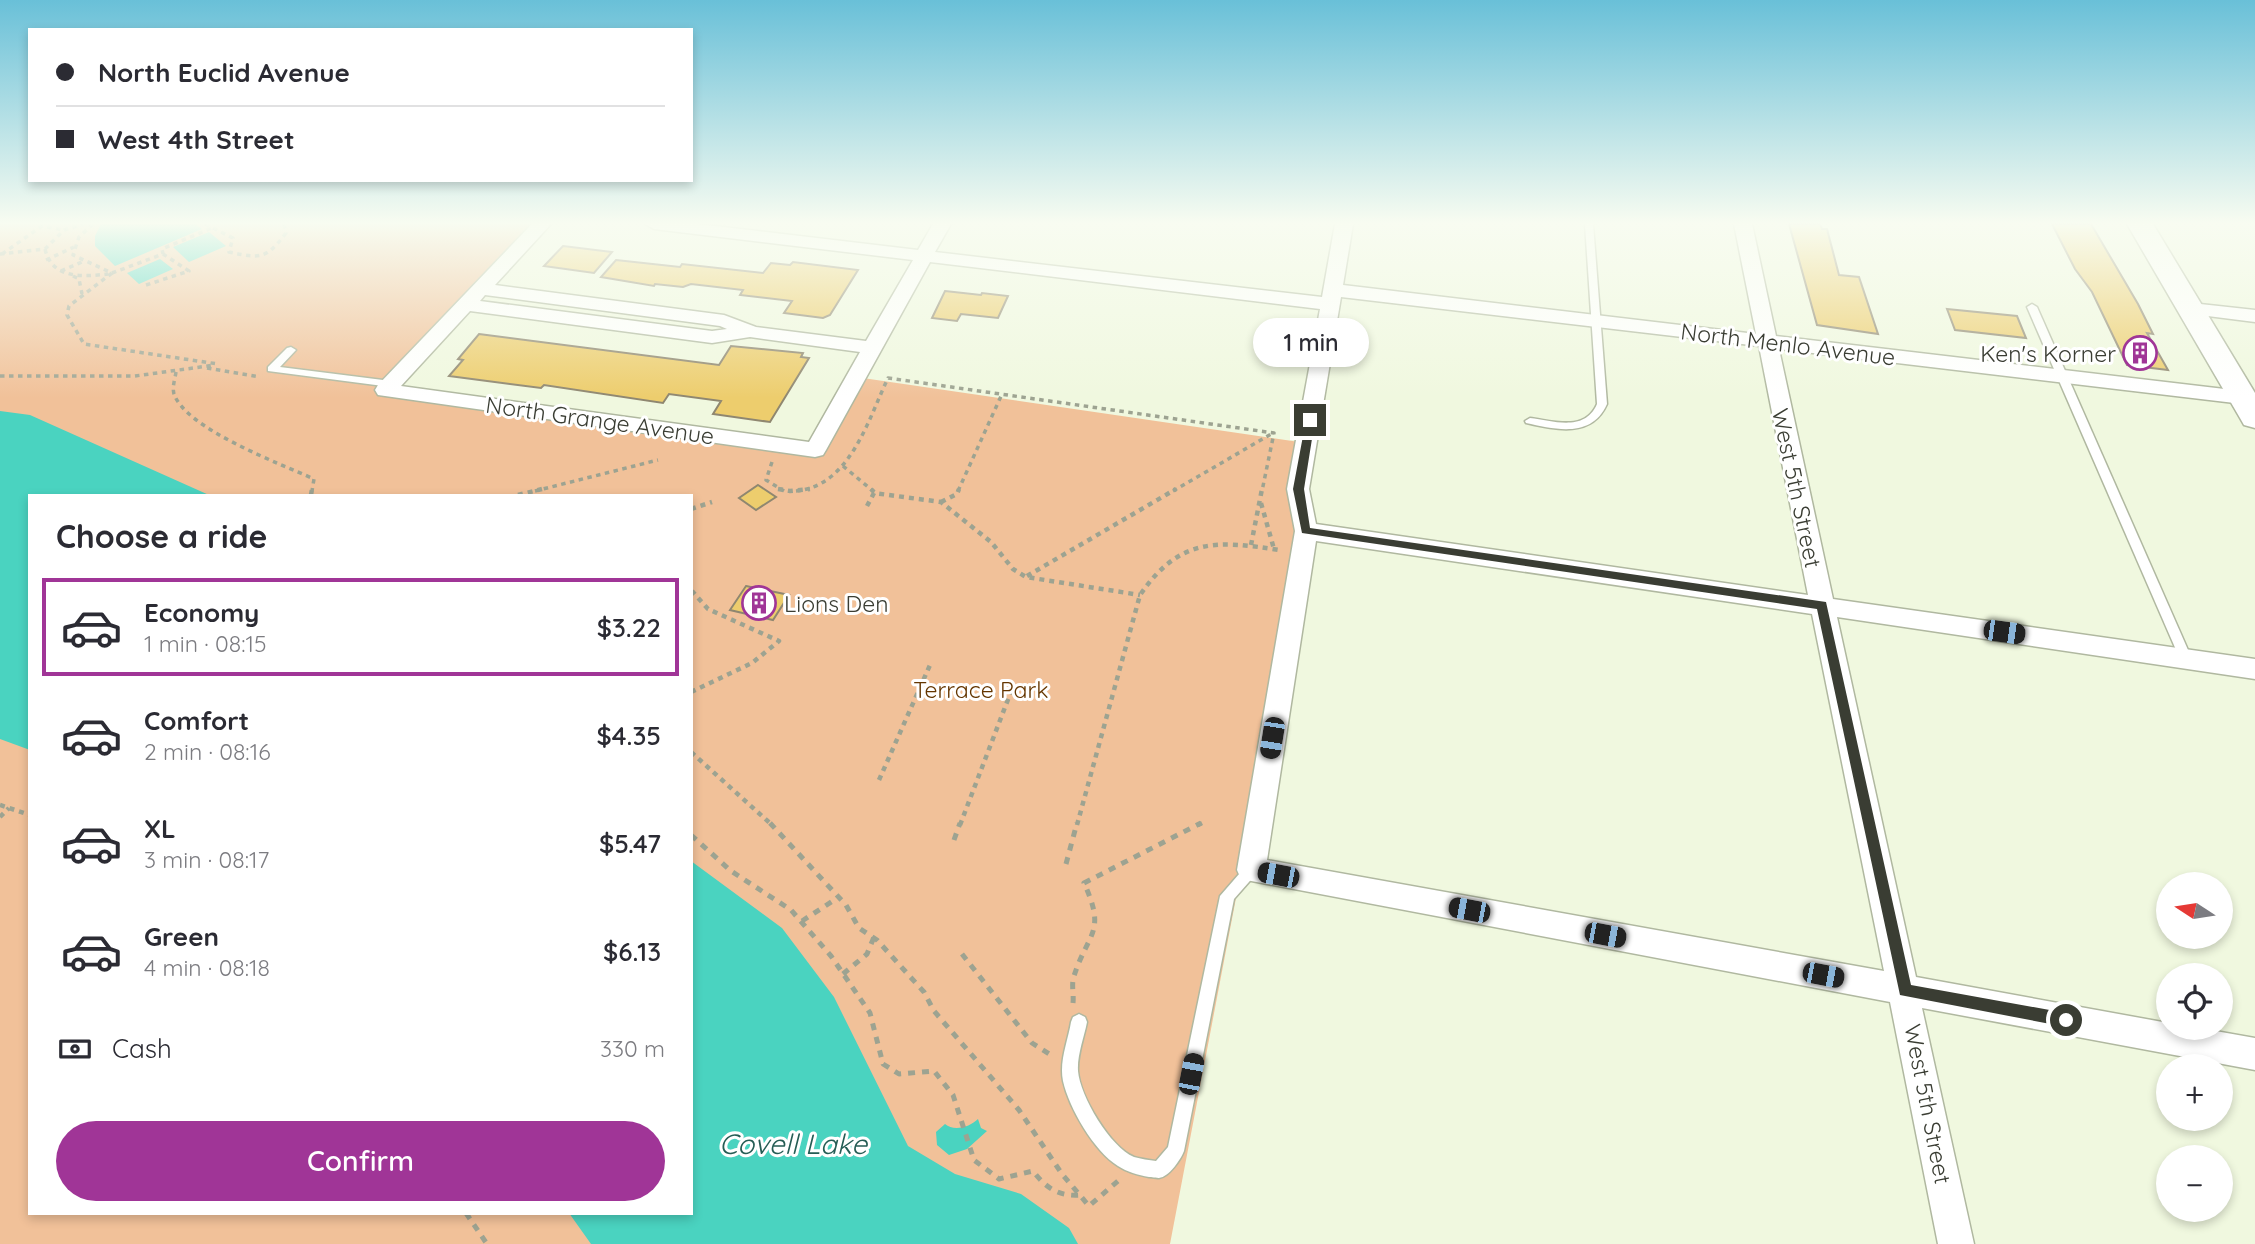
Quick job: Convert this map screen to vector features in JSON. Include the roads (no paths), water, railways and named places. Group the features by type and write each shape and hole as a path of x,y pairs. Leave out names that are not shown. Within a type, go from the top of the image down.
{"main road":[{"path":"2175,282 2249,408"}],"street":[{"path":"388,387 488,282"},
{"path":"481,289 724,321 752,332 872,348 909,282"},
{"name":"North Menlo Avenue","path":"1183,282 1595,320 2062,376 2249,408"},
{"path":"1333,282 1298,489 1304,542 1251,870 2255,1054"},
{"name":"West 5th Street","path":"1754,282 1956,1244"},
{"path":"466,305 712,337 752,332"},
{"path":"2191,309 2255,316"},
{"name":"North Grange Avenue","path":"388,387 815,450 872,348"},
{"path":"1304,542 1822,605 2255,669"}],"lane":[{"path":"1530,421 1582,425 1594,421 1600,413 1602,404 1593,282"},
{"path":"2032,307 2186,659"},
{"path":"291,350 272,369 388,387"},
{"path":"1079,1021 1070,1071 1077,1100 1112,1150 1123,1160 1135,1166 1159,1170 1176,1151 1227,896 1251,870"}],"water":[{"path":"0,411 30,415 207,494 28,494 28,749 0,739"},
{"name":"Covell Lake","path":"693,862 782,928 834,997 908,1146 955,1174 1021,1194 1069,1228 1078,1244 591,1244 570,1215 693,1215"},
{"path":"978,1119 981,1128 987,1131 967,1149 949,1155 937,1145 936,1132 945,1124 962,1128"}],"place":[{"name":"Ken's Korner","path":"2140,353"},
{"name":"Lions Den","path":"759,603"}],"park label":[{"name":"Terrace Park","path":"981,689"}]}
